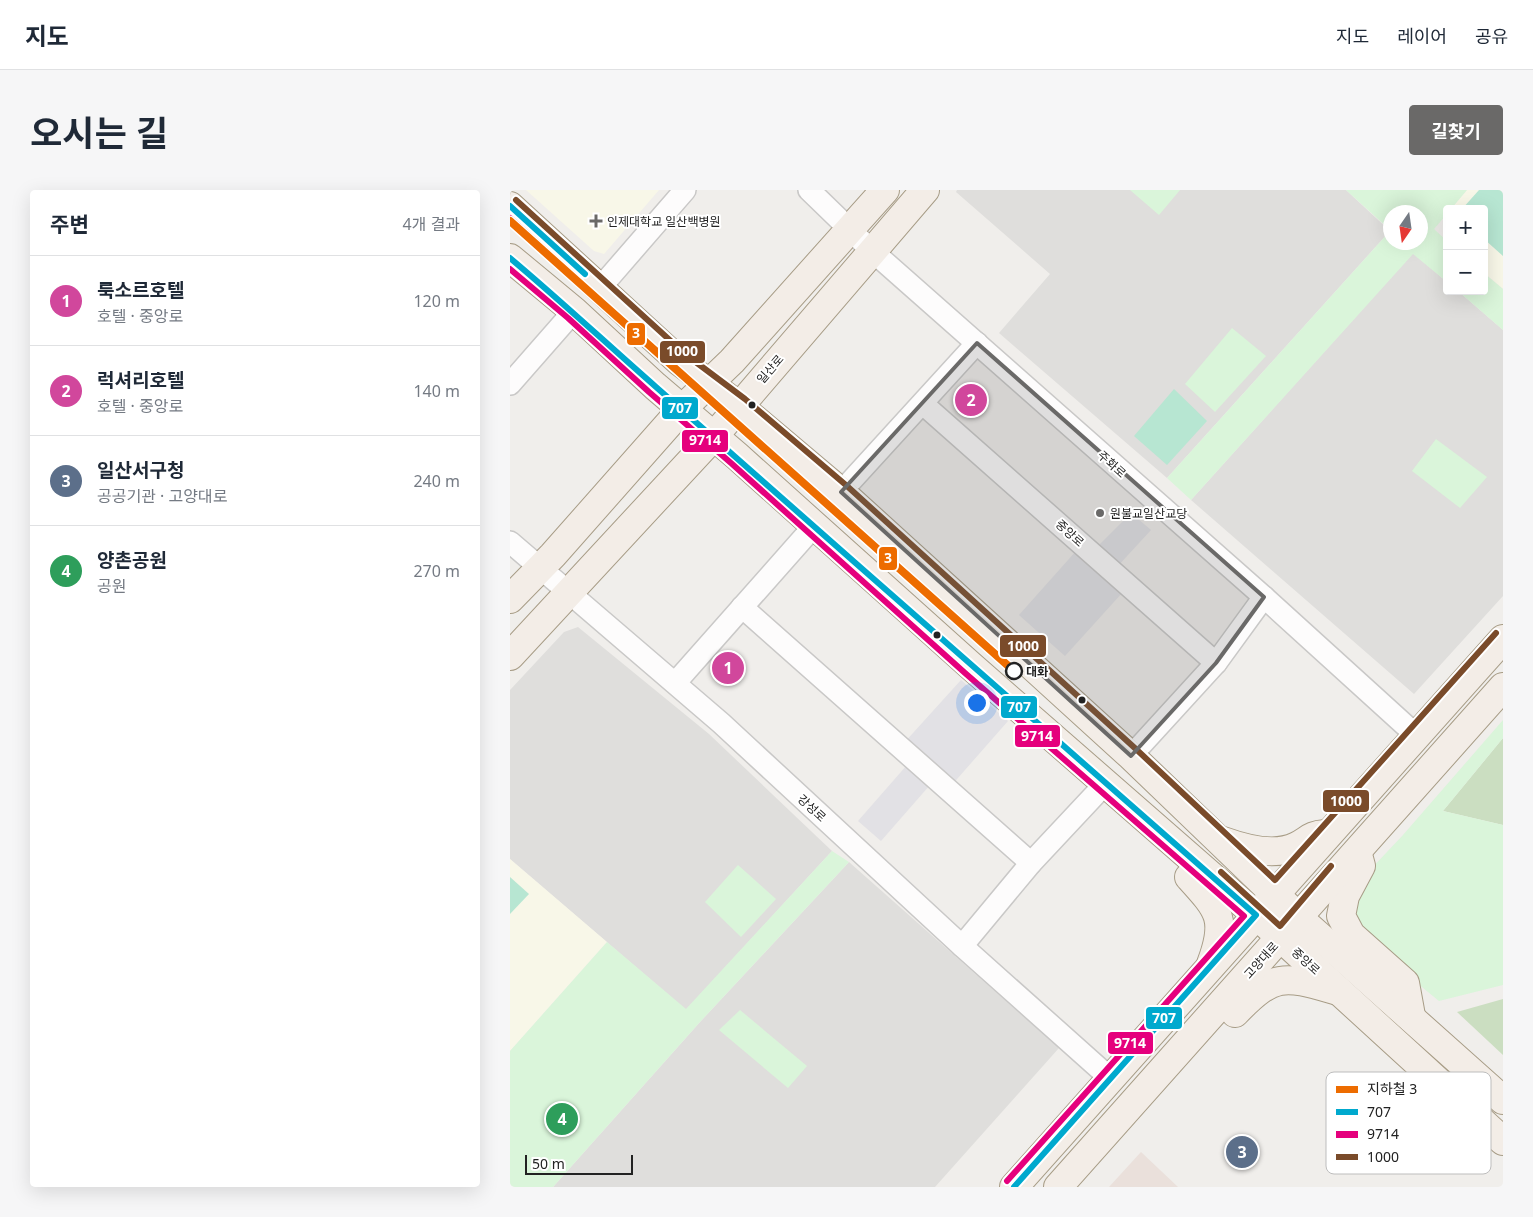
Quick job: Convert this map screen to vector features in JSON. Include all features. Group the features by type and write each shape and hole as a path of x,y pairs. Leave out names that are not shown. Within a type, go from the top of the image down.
{"main road":[{"path":"510,599 682,409 711,383 885,190"},
{"name":"일산로","path":"510,656 714,436 871,250 925,190"},
{"path":"510,206 679,361 711,383 841,492 1131,756 1299,917 1472,1072"},
{"name":"중앙로","path":"510,258 574,311 1105,784 1256,915 1425,1072"},
{"path":"1014,1187 1503,639"},
{"name":"고양대로","path":"1058,1187 1503,687"},
{"path":"1220,840 1250,849 1286,850 1313,835 1329,834"},
{"path":"1169,839 1172,858 1211,901 1217,912 1220,933 1210,967"},
{"path":"1357,851 1361,866 1345,896 1341,916 1351,935 1405,984 1411,1016"},
{"path":"1206,1021 1229,1019 1252,994 1271,982 1290,980 1341,992"},
{"path":"1491,1089 1503,1100"},
{"name":"중앙로","path":"1491,1131 1503,1142"}],"street":[{"path":"600,288 685,190"},
{"name":"주화로","path":"809,190 871,250 1417,736"},
{"path":"510,384 574,311"},
{"path":"841,492 977,343"},
{"name":"중앙로","path":"923,404 1216,664"},
{"path":"676,682 814,526"},
{"name":"강성로","path":"510,542 568,593 676,682 962,946 1111,1078"},
{"path":"1131,756 1216,664 1264,598"},
{"path":"742,607 1031,863"},
{"path":"962,946 1031,863 1105,784"}],"highlighted area":[{"path":"977,343 1264,597 1216,663 1131,756 841,492"}],"shaded area":[{"name":"인제대학교 일산백병원","path":"526,190 659,190 604,254 594,251"},
{"path":"957,190 1346,190 1383,224 1383,239 1167,478 999,333 1050,274 956,192"},
{"path":"1467,190 1503,190 1503,289 1488,276 1488,205 1454,205"},
{"path":"1413,253 1443,279 1443,295 1463,295 1503,330 1503,596 1414,694 1191,500"},
{"path":"1131,513 1151,530 1116,568 1132,582 1065,656 1019,615 1085,541 1095,549"},
{"path":"578,627 709,734 832,851 686,1010 510,859 510,690 564,632"},
{"path":"961,680 1008,721 943,795 930,785 881,841 858,821 907,765 894,754"},
{"path":"510,859 607,942 510,1051"},
{"path":"849,862 1059,1048 935,1187 553,1187 700,1022"},
{"path":"1141,1152 1178,1187 1109,1187"}],"green space":[{"path":"1130,190 1180,190 1159,215"},
{"path":"1346,190 1467,190 1454,205 1443,205 1443,219 1434,229 1443,237 1443,279 1413,254 1191,500 1167,478 1383,239 1383,250 1428,250 1428,205 1383,205 1383,224"},
{"path":"1479,190 1503,190 1503,256 1488,243 1488,205 1466,205"},
{"path":"1488,276 1503,289 1503,330 1463,295 1488,295"},
{"path":"1232,328 1266,356 1215,412 1185,384"},
{"path":"1174,389 1207,421 1167,465 1134,436"},
{"path":"1436,439 1487,477 1460,508 1412,471"},
{"path":"1503,720 1503,738 1443,811 1503,825 1503,985 1439,1001 1351,929 1352,889 1403,835"},
{"path":"1503,738 1503,825 1443,811"},
{"path":"832,851 849,862 700,1022 553,1187 510,1187 510,1051 607,942 686,1009"},
{"path":"738,865 776,899 741,937 705,902"},
{"path":"510,877 529,894 510,914"},
{"path":"1503,999 1503,1055 1457,1012"},
{"path":"740,1010 807,1066 788,1088 719,1030"}],"metro line":[{"name":"3","path":"510,221 1014,671"}],"transit line":[{"name":"1000","path":"516,200 685,354 745,399 847,486 1137,750 1275,880 1496,633"},
{"name":"707","path":"510,206 585,274"},
{"name":"9714","path":"510,218 579,280"},
{"name":"707","path":"510,258 1256,915 1014,1187"},
{"name":"9714","path":"510,269 568,318 965,673 1244,916 1007,1181"},
{"name":"1000","path":"1221,872 1280,926 1331,866"}],"place":[{"name":"인제대학교 일산백병원","path":"596,221"},
{"name":"럭셔리호텔","path":"971,400"},
{"name":"원불교일산교당","path":"1100,513"},
{"name":"룩소르호텔","path":"728,668"},
{"name":"대화","path":"1014,671"},
{"name":"양촌공원","path":"562,1119"},
{"name":"일산서구청","path":"1242,1152"}]}
